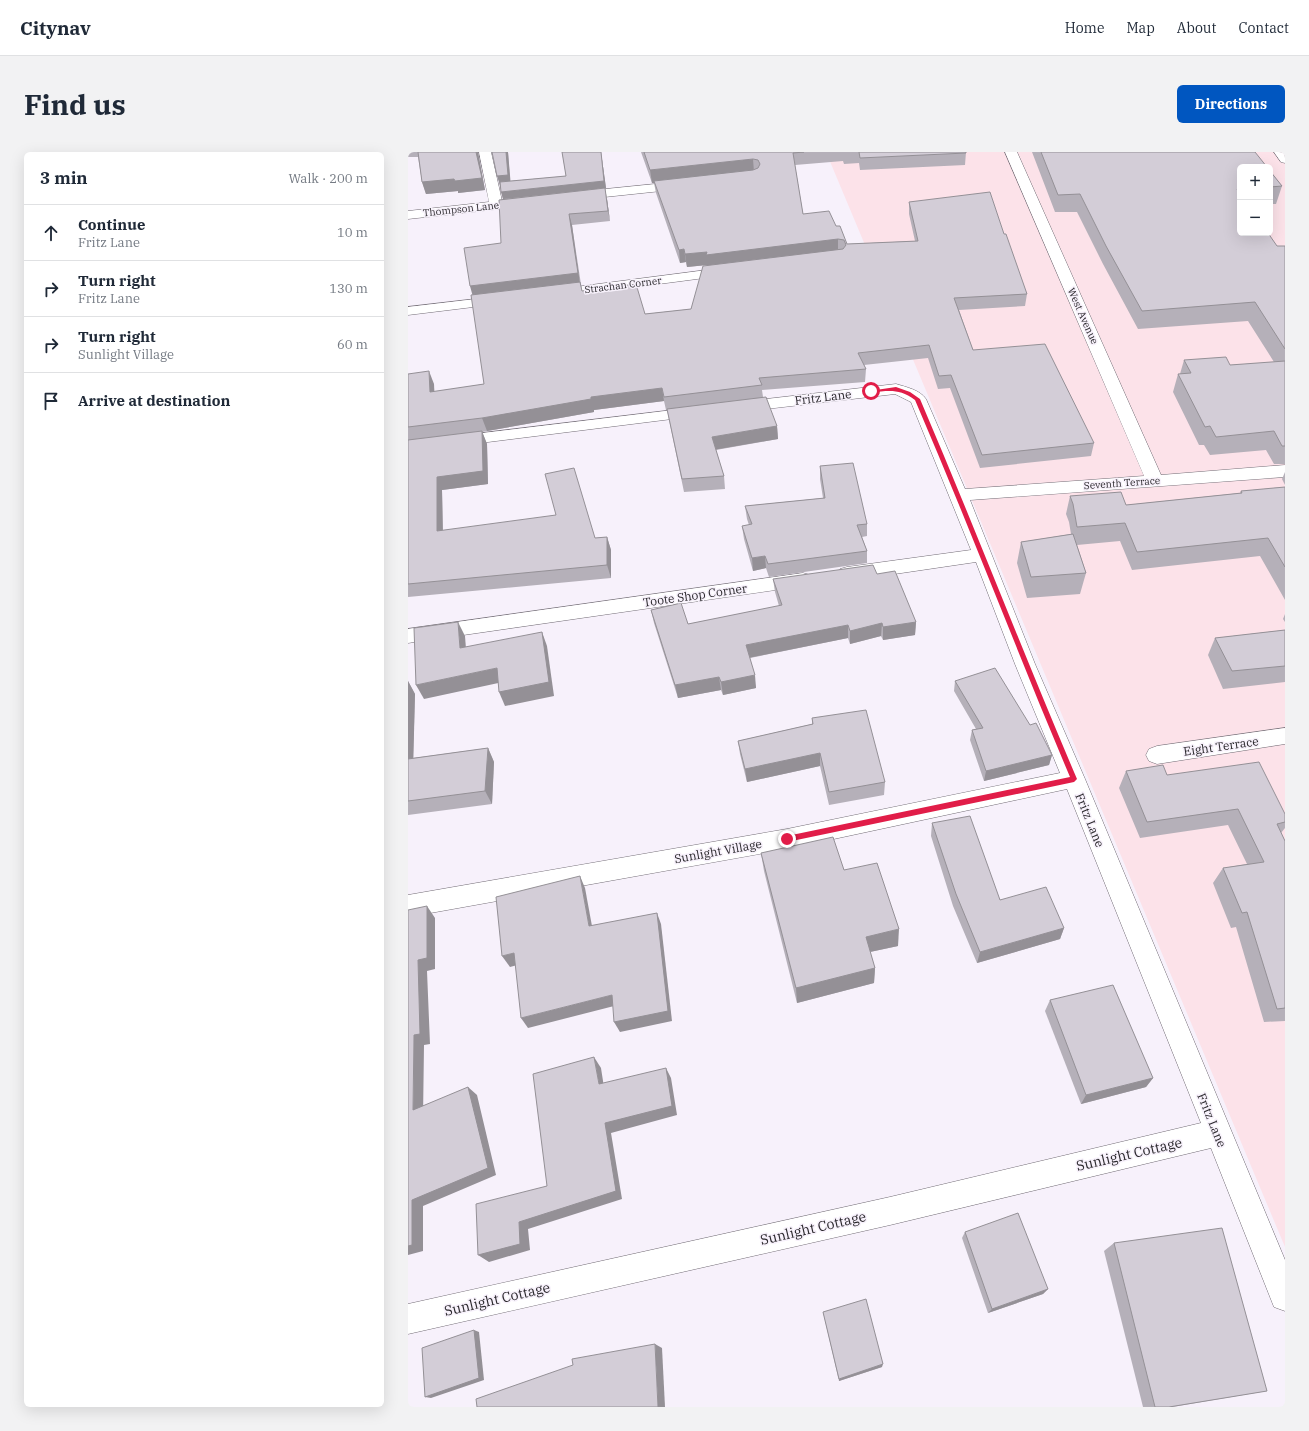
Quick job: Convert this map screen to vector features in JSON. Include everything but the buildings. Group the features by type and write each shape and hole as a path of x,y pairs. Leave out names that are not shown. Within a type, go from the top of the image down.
{"street":[{"path":"485,152 496,205"},
{"name":"West Avenue","path":"1011,152 1155,481"},
{"path":"1280,152 1285,158"},
{"path":"567,198 698,183"},
{"name":"Thompson Lane","path":"408,215 544,200"},
{"name":"Strachan Corner","path":"539,296 743,270"},
{"path":"408,311 516,298"},
{"name":"Fritz Lane","path":"408,447 871,391 896,389 908,393 918,399 959,495 1025,664 1074,779 1285,1296"},
{"name":"Seventh Terrace","path":"959,495 1285,471"},
{"name":"Toote Shop Corner","path":"408,636 982,555"},
{"name":"Eight Terrace","path":"1157,755 1285,736"},
{"name":"Sunlight Village","path":"408,906 787,839 1074,779"},
{"name":"Sunlight Cottage","path":"408,1319 890,1211 1218,1133"}],"shaded area":[{"path":"826,152 1285,152 1285,1247"}],"route":[{"path":"787,839 1074,779 1025,664 959,495 918,399 908,393 896,389 871,391"}]}
